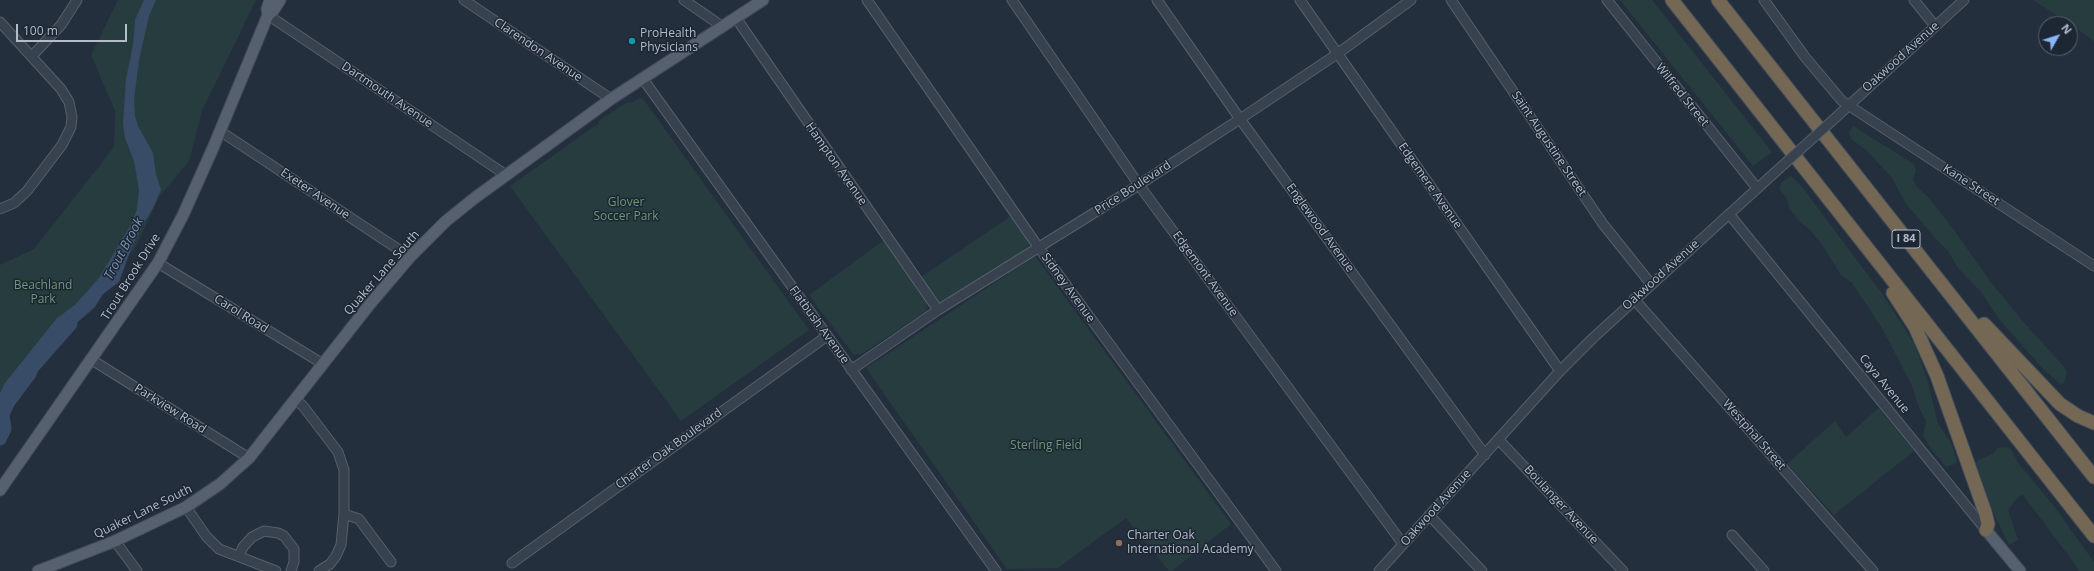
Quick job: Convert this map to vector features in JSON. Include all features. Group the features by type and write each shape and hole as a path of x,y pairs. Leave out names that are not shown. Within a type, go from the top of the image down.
{"highway":[{"path":"1672,0 2094,536"},
{"name":"I 84","path":"1718,0 2094,477"},
{"path":"1873,254 1888,285 1915,327 1932,362 1985,512 1988,524 1986,530"},
{"path":"1943,286 1970,309 2054,399 2072,413 2094,423"}],"main road":[{"name":"Trout Brook Drive","path":"268,15 267,9 270,0"},
{"name":"Trout Brook Drive","path":"0,490 92,360 158,263 183,215 268,15 274,10 280,0"},
{"name":"Quaker Lane South","path":"38,571 115,542 186,507 220,484 249,458 410,257 458,211 611,99 763,0"},
{"name":"Caya Avenue","path":"1986,530 2020,571"}],"street":[{"path":"32,56 61,24 77,0"},
{"name":"Clarendon Avenue","path":"464,0 611,99"},
{"path":"684,0 723,27"},
{"name":"Sidney Avenue","path":"867,0 1039,248 1276,571"},
{"name":"Edgemont Avenue","path":"1012,0 1139,185 1403,544"},
{"name":"Englewood Avenue","path":"1157,0 1240,118 1485,455"},
{"name":"Edgemere Avenue","path":"1300,0 1560,372"},
{"name":"Price Boulevard","path":"851,370 938,310 1139,185 1337,54 1411,0"},
{"name":"Saint Augustine Street","path":"1451,0 1603,224 1651,284"},
{"name":"Wilfred Street","path":"1607,0 1757,188"},
{"name":"Kane Street","path":"1764,0 1805,57 1837,96 2094,266"},
{"path":"1914,0 1935,26"},
{"name":"Oakwood Avenue","path":"1379,571 1560,372 1634,299 1964,0"},
{"name":"Dartmouth Avenue","path":"268,15 506,175"},
{"name":"Hampton Avenue","path":"736,18 938,310"},
{"path":"0,24 32,56 66,95 71,109 71,127 62,145 26,192 14,203 0,209"},
{"name":"Flatbush Avenue","path":"643,79 996,571"},
{"name":"Exeter Avenue","path":"220,131 410,257"},
{"name":"Caya Avenue","path":"1729,214 1986,530"},
{"name":"Carol Road","path":"158,263 323,364"},
{"name":"Westphal Street","path":"1634,299 1873,571"},
{"name":"Charter Oak Boulevard","path":"512,562 827,336"},
{"name":"Parkview Road","path":"92,360 249,458"},
{"path":"296,400 303,406 341,459 344,470 344,514 341,545 330,564 319,571"},
{"name":"Boulanger Avenue","path":"1499,440 1623,571"},
{"path":"186,507 212,543 219,549 276,571"},
{"path":"344,514 359,519 391,562"},
{"path":"1429,515 1482,571"},
{"path":"239,556 243,547 252,537 264,531 278,533 290,542 294,549 294,562 291,571"},
{"path":"1732,535 1764,571"},
{"path":"115,542 137,571"}],"green space":[{"name":"Beachland Park","path":"118,0 256,0 202,111 189,161 159,197 135,248 42,362 3,402 6,430 0,442 0,265 34,249 114,147 115,111 91,55"},
{"path":"1620,0 1652,0 1772,152 1753,166"},
{"path":"2033,0 2094,0 2094,41 2078,30 2078,16 2058,16"},
{"name":"Glover Soccer Park","path":"640,98 644,100 809,330 681,421 510,186 599,123 598,121 628,102 631,103"},
{"path":"1853,126 1914,164 1916,171 1913,179 1916,186 1929,198 1990,281 2020,318 2065,368 2067,373 2064,383 2060,384 2043,369 1998,318 1982,293 1958,268 1948,251 1934,237 1905,202 1892,178 1867,151 1851,139 1849,132"},
{"path":"1791,176 1799,183 1883,295 1914,343 1927,379 1938,424 1950,441 1957,462 1955,464 1946,467 1929,446 1923,435 1926,421 1918,405 1912,386 1882,328 1852,283 1840,274 1824,247 1810,230 1798,220 1789,208 1787,199 1779,188 1782,182"},
{"path":"1011,216 1029,241 1027,251 945,304 938,302 921,277"},
{"path":"884,240 927,304 926,311 862,354 854,355 809,295"},
{"name":"Sterling Field","path":"1035,256 1231,524 1172,571 1169,571 1126,518 1058,568 1007,569 866,368"},
{"path":"1879,408 1914,451 1834,515 1787,464 1835,421 1846,437"},
{"path":"1997,448 2010,448 2019,464 2054,506 2094,562 2094,571 2080,571 2023,495 2019,496 2008,510 2018,540 2009,545 1993,512 1976,464 1978,460 1993,454"}],"water":[{"path":"144,0 156,0 149,16 139,60 134,100 135,116 138,126 153,153 156,174 161,190 131,249 119,282 103,294 95,307 49,347 35,378 14,406 0,436 0,393 5,383 57,318 75,305 99,278 132,223 137,209 139,190 134,161 125,138 123,124 126,79 133,45 135,20"}],"waterway":[{"name":"Trout Brook","path":"34,366 71,324"},
{"name":"Trout Brook","path":"0,439 5,429 2,409"}],"place":[{"name":"ProHealth Physicians","path":"632,41"},
{"name":"Charter Oak International Academy","path":"1119,543"}]}
